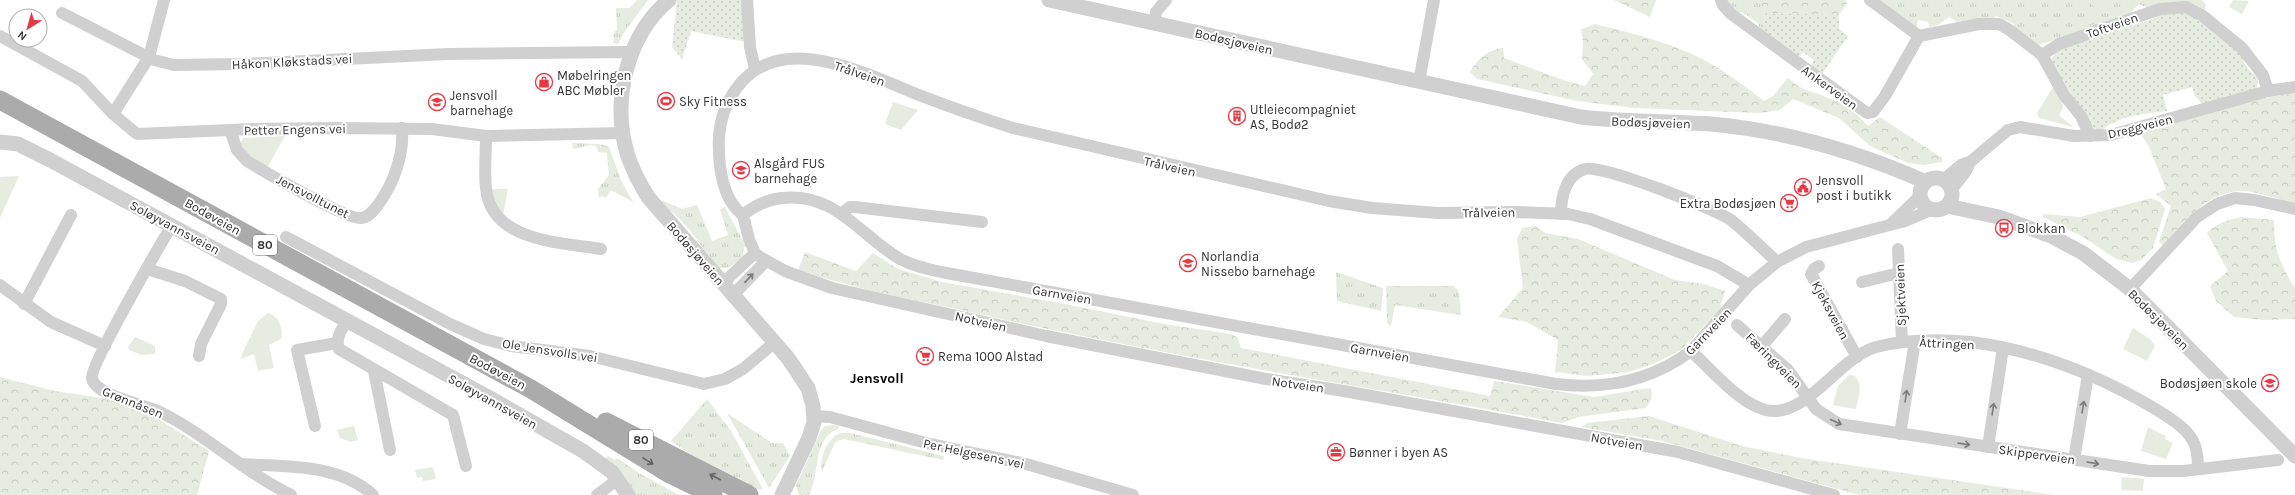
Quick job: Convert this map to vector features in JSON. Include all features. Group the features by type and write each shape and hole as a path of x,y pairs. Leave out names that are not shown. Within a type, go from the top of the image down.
{"main road":[{"name":"Bodøveien","path":"0,100 531,389 668,473 712,495"},
{"name":"Bodøveien","path":"531,389 610,424 749,495"}],"street":[{"path":"113,114 149,57 164,0"},
{"name":"Bodøsjøveien","path":"670,0 647,24 632,54 622,94 621,110 623,133 635,175 648,197 732,296 774,342 801,375 808,388 814,416 809,438 782,495"},
{"path":"722,284 755,253 744,226 743,215 731,202 724,184 720,159 719,136 723,112 731,95 755,68 750,48 747,0"},
{"name":"Bodøsjøveien","path":"1049,0 1581,117 1614,121 1709,124 1778,132 1844,149 1882,165 1922,190 1934,178 1949,192 1999,217 2051,236 2068,244 2083,253 2130,289 2295,456"},
{"path":"1154,23 1156,12 1166,0"},
{"path":"1419,82 1434,0"},
{"name":"Ankerveien","path":"1722,0 1723,5 1731,14 1867,113 1872,112 1885,96 1920,36"},
{"path":"1870,0 1920,36 1968,26 1999,24 2032,45 2042,55 2060,89 2081,116 2090,136"},
{"name":"Toftveien","path":"2042,55 2059,44 2160,9 2169,7 2186,7 2203,16 2242,48 2263,75 2268,91"},
{"name":"Håkon Kløkstads vei","path":"62,13 159,62 189,66 448,54 626,52 632,54"},
{"name":"Petter Engens vei","path":"0,36 82,81 113,114 137,134 230,130 402,128 432,129 486,136 623,133"},
{"name":"Trålveien","path":"755,68 768,63 784,60 822,60 863,73 975,116 1014,128 1316,200 1372,208 1438,213 1516,212 1561,214 1590,219 1711,264 1748,285"},
{"name":"Dreggveien","path":"1949,192 1966,171 1970,162 2008,130 2020,127 2074,136 2111,135 2268,91 2295,87"},
{"name":"Jensvolltunet","path":"230,130 237,150 247,161 335,208 360,219 365,218 375,208 392,182 403,144 402,128"},
{"path":"486,136 486,188 492,210 502,222 525,234 601,249"},
{"name":"Soløyvannsveien","path":"0,142 18,144 172,225 347,322 490,398 602,463 618,479 628,495"},
{"path":"1561,214 1562,196 1569,181 1576,173 1586,168 1598,168 1640,181 1723,215 1777,262"},
{"path":"1922,190 1924,205 1931,210"},
{"name":"Garnveien","path":"1889,226 1922,190"},
{"name":"Bodøsjøveien","path":"1931,210 1943,209 1949,192"},
{"name":"Garnveien","path":"743,215 758,204 771,199 790,197 809,199 826,204 842,213 883,248 901,260 941,272 1556,384 1594,386 1630,381 1661,370 1691,351 1748,285 1777,262 1806,247 1889,226 1931,210"},
{"path":"2130,289 2197,217 2217,204 2235,198 2254,200 2295,209"},
{"path":"842,213 850,207 855,207 982,222"},
{"path":"24,304 71,215"},
{"name":"Grønnåsen","path":"172,225 105,346 92,374 96,387 164,414 239,464 291,495"},
{"name":"Ole Jensvolls vei","path":"286,237 450,324 484,339 511,346 590,356 704,384 725,379 743,369 774,342"},
{"name":"Sjektveien","path":"1898,249 1902,342"},
{"name":"Notveien","path":"755,253 766,261 808,280 869,297 1046,336 1259,378 1344,391 1678,452 1834,495"},
{"path":"732,296 766,261"},
{"name":"Kjeksveien","path":"1819,266 1814,269 1811,274 1857,357"},
{"path":"147,270 185,281 222,301 201,344 199,356"},
{"path":"1862,282 1899,273"},
{"path":"0,285 24,304 51,322 105,346"},
{"path":"1762,346 1785,320"},
{"path":"336,344 347,322"},
{"name":"Færingveien","path":"1737,325 1788,370 1804,390 1807,398"},
{"name":"Åttringen","path":"1691,351 1745,400 1767,411 1783,410 1807,398 1857,357 1873,348 1902,342 1941,340 1972,342 2002,348 2088,375 2137,398 2175,423 2192,439 2196,448 2198,468"},
{"path":"1900,434 1915,341"},
{"path":"336,344 343,353 374,371 415,391 453,414 466,466"},
{"path":"315,426 296,350 336,344"},
{"path":"1988,447 2002,348"},
{"path":"374,371 390,450"},
{"path":"2074,460 2088,375"},
{"name":"Skipperveien","path":"1807,398 1816,409 1839,424 2149,471 2183,470 2278,460"},
{"name":"Per Helgesens vei","path":"814,416 830,417 926,443 1026,464 1134,495"},
{"path":"239,464 307,467 320,470 357,484 373,495"},
{"path":"597,495 618,479"}],"green space":[{"path":"637,0 648,0 625,31 618,44 613,43 614,32 617,30 616,8 630,8"},
{"path":"677,0 742,0 746,42 691,31 682,59 672,47"},
{"path":"1614,0 1656,0 1650,17"},
{"path":"1725,0 1758,0 1766,13 1760,29 1758,23 1742,12 1735,13"},
{"path":"1758,0 1845,0 1847,4 1839,15 1766,13"},
{"path":"1876,0 2202,0 2206,4 2204,12 2150,9 2139,4 2132,11 2131,17 2038,45 2015,30 2014,24 1996,16 1991,21 1984,18 1957,22 1949,17 1940,24 1930,27 1928,22 1918,20 1916,29"},
{"path":"2085,0 2113,0 2103,13"},
{"path":"2233,0 2249,1 2242,14 2229,7"},
{"path":"2158,12 2190,12 2241,50 2246,66 2258,77 2257,89 2203,105 2195,96 2192,87 2163,95 2167,111 2132,116 2107,126 2100,132 2093,130 2051,61 2057,51 2132,22 2138,24 2155,18"},
{"path":"1766,13 1839,15 1839,29 1848,36 1822,74 1811,66 1814,60 1803,52 1798,58 1759,30"},
{"path":"1595,24 1675,47 1709,62 1764,101 1773,96 1788,78 1804,89 1847,107 1868,126 1880,117 1942,158 1942,162 1924,165 1908,163 1870,146 1839,118 1793,99 1780,110 1759,113 1635,108 1577,101 1477,79 1470,72 1476,63 1488,53 1503,48 1504,58 1566,81 1585,86 1593,74 1582,59 1583,42 1581,29"},
{"path":"2053,87 2063,104 2062,111 2059,115 2073,127 2039,118 2037,113"},
{"path":"2295,93 2295,204 2255,192 2229,192 2218,196 2197,209 2163,245 2159,242 2171,206 2156,194 2166,189 2149,147 2141,134 2217,109"},
{"path":"893,102 918,110 901,130 885,124"},
{"path":"285,136 267,168 249,157 240,144 243,138"},
{"path":"572,143 600,144 609,147 621,180 633,202 611,190 606,198 602,196 599,198 598,189 609,175 607,153 598,152 597,147 592,145 573,149"},
{"path":"19,176 0,218 0,177"},
{"path":"491,189 508,189 503,216 495,204"},
{"path":"2151,198 2160,202 2165,209 2153,248 2141,260 2133,263 2116,259 2085,238 2043,217 2043,214 2080,217"},
{"path":"663,201 682,209 697,205 712,241 728,235 720,209 725,207 745,245 742,258 728,268 718,268 678,217 661,205"},
{"path":"2241,217 2274,220 2275,239 2278,254 2293,286 2295,285 2295,319 2263,320 2234,317 2216,301 2210,286 2228,271 2207,233 2222,222"},
{"path":"1536,226 1545,233 1578,239 1675,280 1704,284 1725,291 1720,309 1681,350 1653,364 1628,372 1587,376 1555,372 1558,340 1527,322 1498,317 1523,288 1517,239 1522,228"},
{"path":"805,252 856,271 873,253 898,269 942,282 1060,303 1164,324 1231,334 1237,337 1241,348 1490,396 1494,381 1594,397 1650,388 1652,396 1645,408 1579,417 1562,423 1205,360 894,296 798,270"},
{"path":"1336,272 1383,288 1381,311 1337,301"},
{"path":"1386,286 1454,286 1459,292 1461,315 1395,305 1391,326 1387,323"},
{"path":"1427,286 1428,300 1393,303 1392,289"},
{"path":"268,313 275,317 280,323 282,335 281,339 269,345 274,368 258,371 254,354 241,359 258,321"},
{"path":"2133,328 2150,339 2155,346 2147,361 2123,349"},
{"path":"135,337 155,346 155,354 142,355 129,350 128,347"},
{"path":"1849,375 1855,376 1858,380 1860,388 1856,409 1833,405 1838,386"},
{"path":"0,377 55,391 102,398 155,417 209,451 197,495 0,495"},
{"path":"707,399 731,431 763,489 755,489 744,485 671,441"},
{"path":"727,413 772,443 783,443 790,456 769,488"},
{"path":"1649,416 1742,446 1801,458 2054,495 1860,495 1662,441 1582,427 1587,423"},
{"path":"354,426 358,440 351,442 340,438 337,430"},
{"path":"825,426 839,426 838,429 829,434 820,449 813,486 809,495 799,495 796,485 821,431"},
{"path":"2148,427 2166,436 2165,439 2173,443 2166,459 2141,451"},
{"path":"841,433 850,433 944,456 943,460 844,439 835,442 822,472 821,467 825,449 832,439"},
{"path":"608,456 615,460 617,458 639,473 679,495 634,495 605,460"},
{"path":"433,467 436,479 423,481 422,477 417,478 415,470"},
{"path":"2122,477 2144,479 2143,491 2121,490"}],"place":[{"name":"Møbelringen ABC Møbler","path":"544,82"},
{"name":"Sky Fitness","path":"666,101"},
{"name":"Jensvoll barnehage","path":"437,102"},
{"name":"Utleiecompagniet AS, Bodø2","path":"1237,116"},
{"name":"Alsgård FUS barnehage","path":"741,170"},
{"name":"Jensvoll post i butikk","path":"1803,187"},
{"name":"Extra Bodøsjøen","path":"1789,203"},
{"name":"Blokkan","path":"2004,228"},
{"name":"Norlandia Nissebo barnehage","path":"1188,263"},
{"name":"Rema 1000 Alstad","path":"925,356"},
{"name":"Bodøsjøen skole","path":"2270,383"},
{"name":"Bønner i byen AS","path":"1336,452"}],"district":[{"name":"Jensvoll","path":"877,378"}]}
